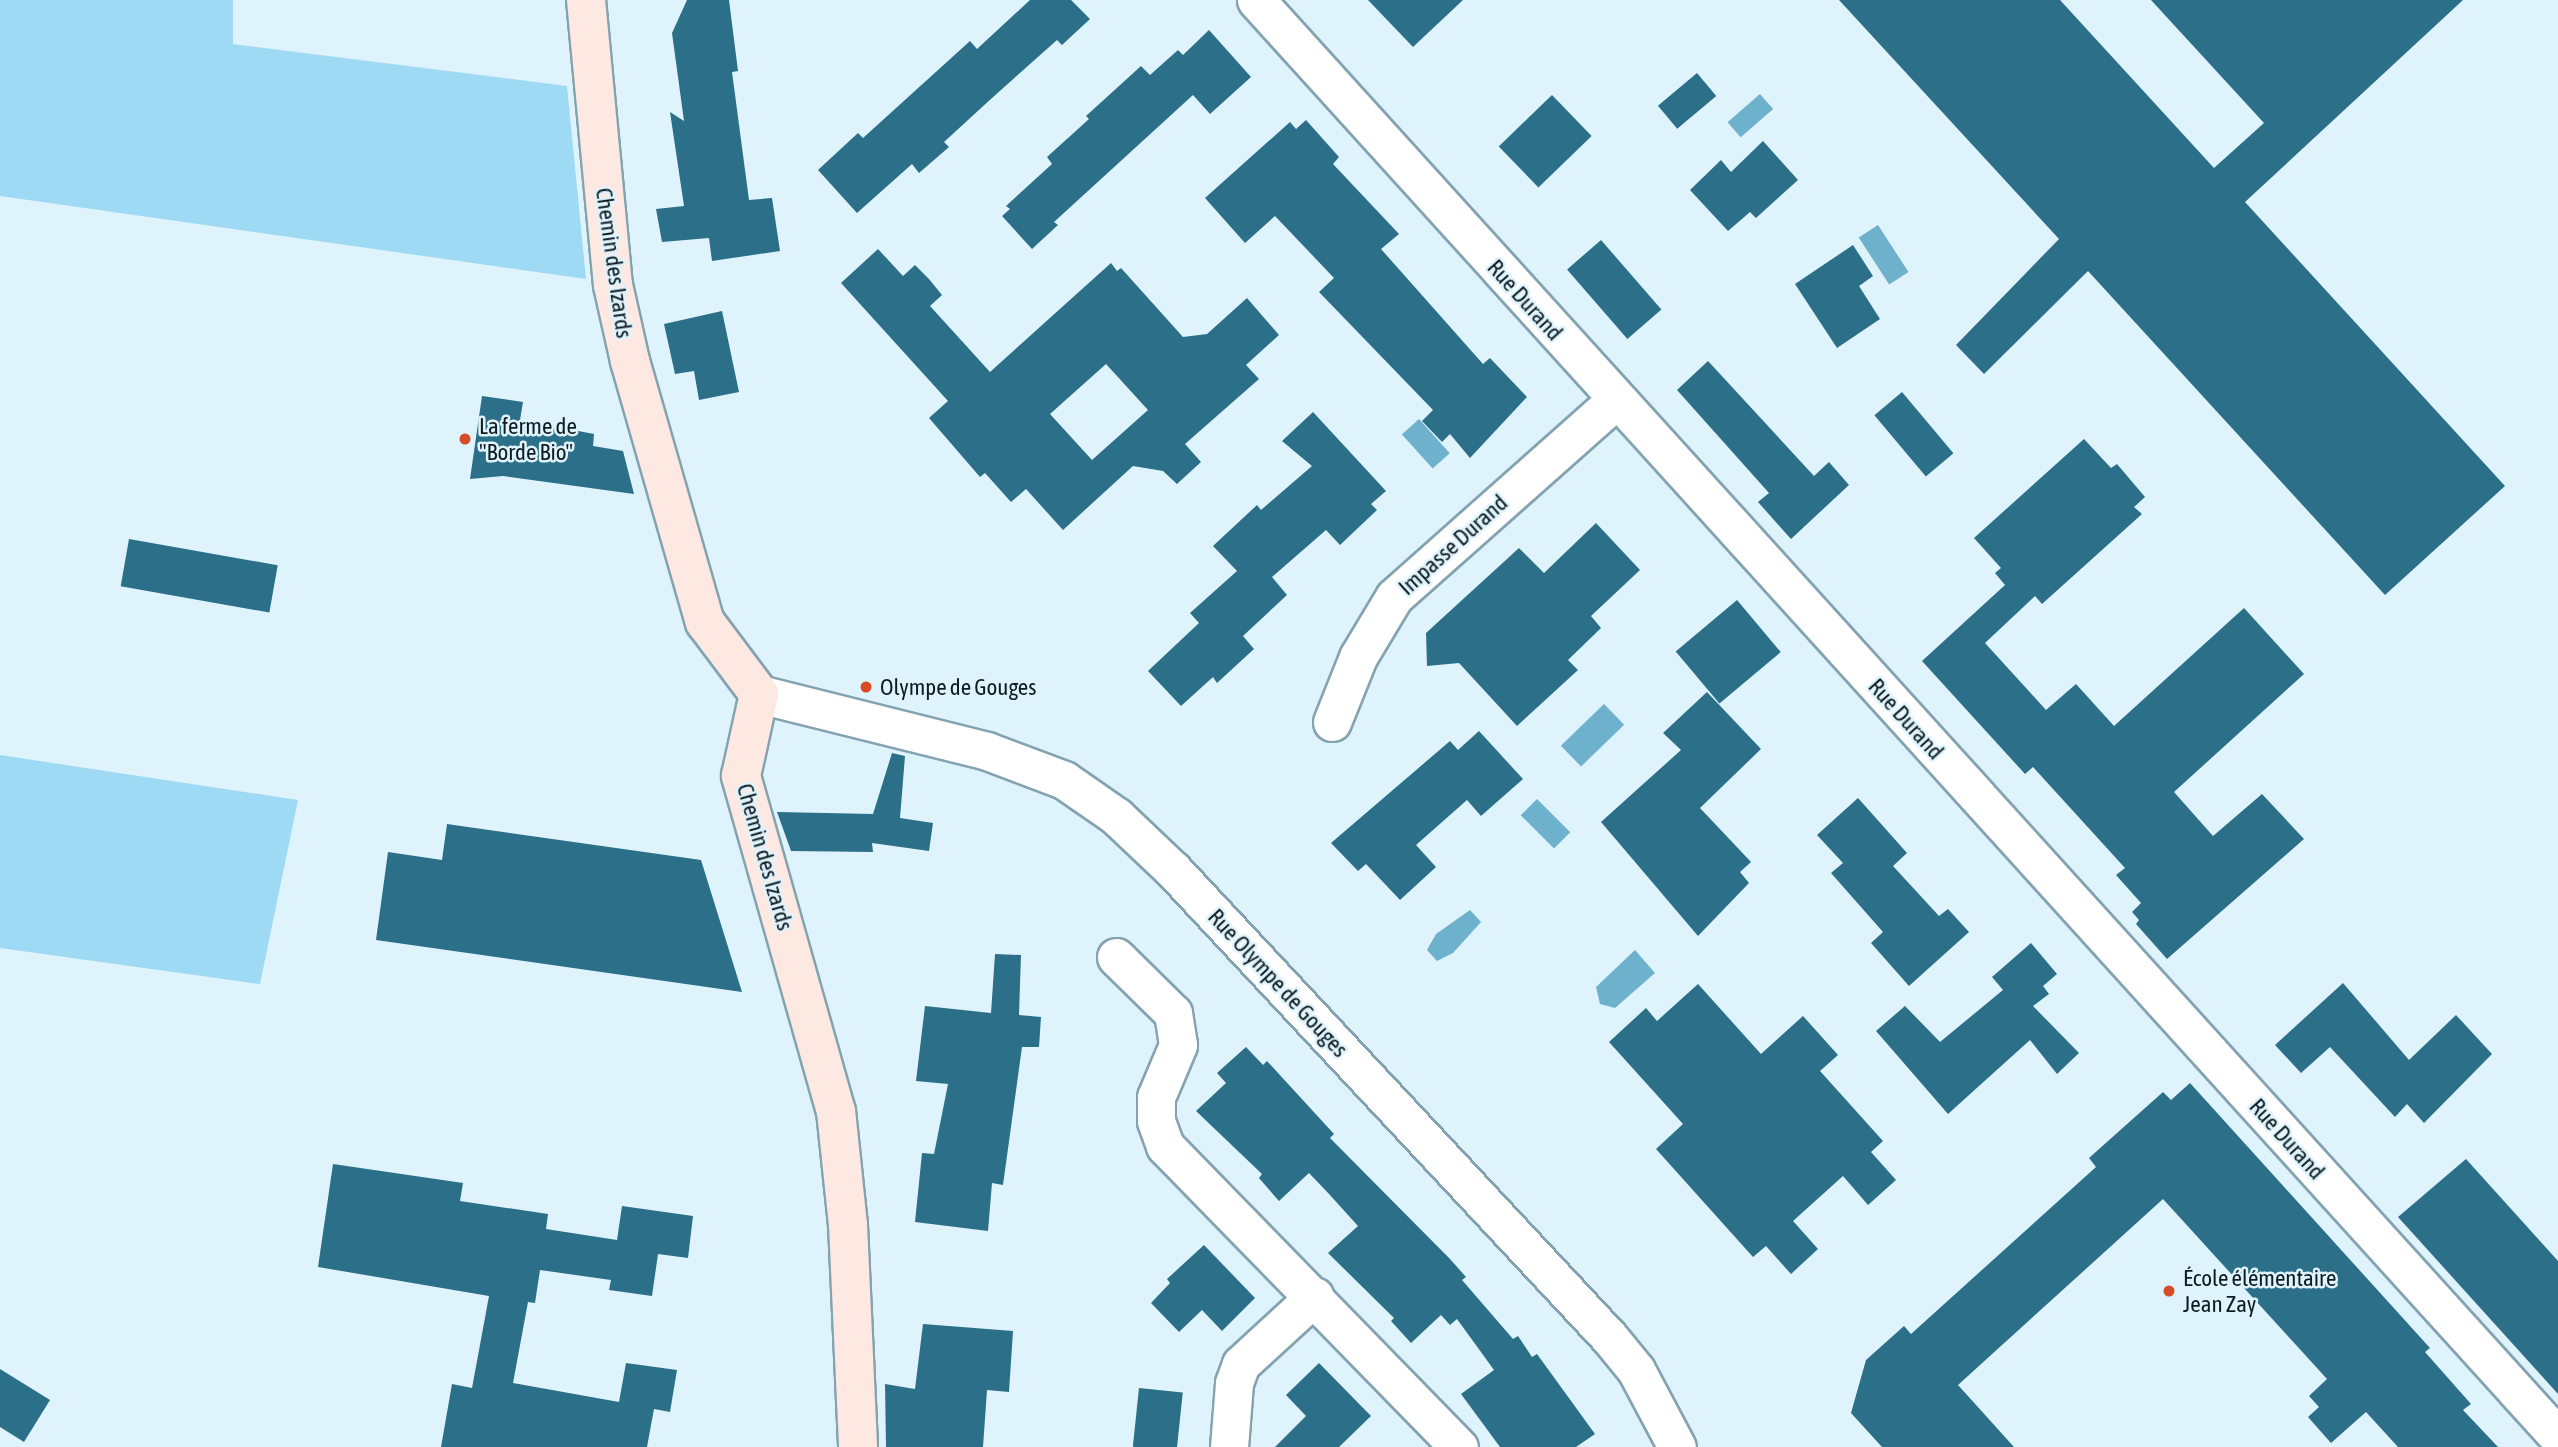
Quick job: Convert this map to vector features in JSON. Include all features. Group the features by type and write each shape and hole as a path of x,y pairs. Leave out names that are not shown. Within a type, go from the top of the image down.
{"street":[{"name":"Chemin des Izards","path":"586,0 612,285 630,361 705,622 759,694 741,776 836,1111 849,1238 858,1447"},
{"name":"Rue Durand","path":"1256,0 1615,401 2558,1437"},
{"name":"Impasse Durand","path":"1332,722 1358,657 1394,597 1615,401"},
{"name":"Rue Olympe de Gouges","path":"759,694 987,751 1064,780 1116,816 1173,870 1609,1338 1636,1370 1677,1447"},
{"path":"1116,957 1173,1013 1178,1045 1156,1097 1156,1121 1165,1146 1315,1296 1460,1447"},
{"path":"1228,1447 1234,1383 1241,1364 1315,1296"}],"shaded area":[{"path":"0,0 233,0 233,44 567,86 586,279 0,196"},
{"path":"1760,94 1773,109 1741,137 1728,122"},
{"path":"1878,225 1908,272 1889,284 1859,238"},
{"path":"1419,419 1450,453 1433,469 1402,434"},
{"path":"1604,704 1624,725 1581,767 1561,746"},
{"path":"0,755 298,800 260,984 0,948"},
{"path":"1537,799 1570,832 1554,848 1521,815"},
{"path":"1470,910 1481,922 1453,953 1437,961 1427,950 1436,934"},
{"path":"1635,950 1655,973 1615,1008 1600,1004 1596,987"}],"building":[{"path":"687,0 729,0 738,71 732,72 749,200 772,198 780,251 712,261 709,238 662,242 656,209 684,206 670,112 684,121 672,33"},
{"path":"1030,0 1071,0 1090,19 1062,45 1057,40 992,98 944,142 949,147 919,173 912,164 857,213 818,170 858,133 863,138 970,41 977,49"},
{"path":"1368,0 1463,0 1413,47"},
{"path":"1839,0 2060,0 2214,168 2264,123 2151,0 2463,0 2245,202 2505,486 2385,595 2088,271 1984,374 1956,345 2059,239"},
{"path":"1209,30 1251,77 1210,114 1193,95 1054,222 1058,225 1032,249 1002,216 1010,209 1006,206 1052,164 1047,157 1089,119 1086,116 1141,66 1150,75 1178,50 1183,55"},
{"path":"1697,73 1716,96 1677,129 1658,106"},
{"path":"1552,95 1592,136 1538,187 1499,146"},
{"path":"1306,120 1339,157 1333,164 1399,234 1381,249 1483,364 1490,358 1527,397 1470,458 1450,434 1442,442 1422,421 1433,410 1319,292 1334,278 1275,216 1245,243 1205,198 1290,122 1296,129"},
{"path":"1763,141 1798,180 1756,218 1750,212 1728,231 1690,190 1721,160 1731,172"},
{"path":"1601,240 1661,309 1627,339 1567,270"},
{"path":"1853,245 1873,276 1859,286 1880,319 1837,348 1795,284"},
{"path":"878,249 903,276 915,265 942,295 930,306 990,372 1111,263 1117,271 1121,268 1183,337 1207,334 1247,298 1279,335 1246,365 1259,379 1185,444 1201,462 1177,484 1163,471 1133,466 1063,530 1026,489 1011,502 985,473 980,477 929,418 948,401 841,283","holes":["1106,364 1148,410 1092,460 1050,414"]},
{"path":"722,311 739,392 699,400 694,371 675,374 664,324"},
{"path":"1708,361 1814,476 1829,462 1849,485 1791,539 1758,502 1769,493 1677,390"},
{"path":"1902,392 1953,453 1926,476 1874,415"},
{"path":"482,396 523,402 520,420 594,434 593,446 623,451 634,494 503,476 470,479"},
{"path":"1313,412 1386,491 1371,504 1377,510 1340,545 1326,530 1272,577 1287,595 1243,636 1254,649 1217,683 1213,677 1181,706 1148,671 1199,623 1190,613 1237,571 1213,546 1257,505 1261,510 1312,466 1282,441"},
{"path":"2084,439 2111,468 2117,464 2145,497 2134,507 2142,514 2042,604 2035,596 1985,643 2046,710 2076,684 2114,726 2244,608 2304,674 2174,792 2213,836 2262,794 2304,839 2167,959 2136,924 2139,920 2132,912 2141,903 2116,875 2125,868 2033,767 2025,774 1922,661 2005,585 1995,573 2001,568 1974,538"},
{"path":"1596,523 1640,570 1591,616 1601,628 1568,660 1578,670 1517,726 1459,663 1427,666 1426,633 1519,548 1544,573"},
{"path":"129,539 278,565 269,612 121,586"},
{"path":"1737,600 1781,652 1719,704 1676,651"},
{"path":"1707,692 1761,749 1700,808 1751,862 1740,872 1749,883 1698,936 1601,822 1681,750 1663,733"},
{"path":"1479,731 1523,779 1481,816 1467,800 1416,845 1436,867 1400,900 1366,864 1358,871 1331,843 1450,741 1458,750"},
{"path":"892,753 905,756 900,818 933,823 929,851 872,843 873,852 791,851 777,812 873,814"},
{"path":"1858,798 1907,853 1893,866 1939,916 1948,909 1969,932 1909,986 1871,943 1883,932 1831,873 1843,863 1817,835"},
{"path":"447,824 701,860 742,992 376,940 388,852 442,860"},
{"path":"2031,943 2057,974 2043,986 2049,994 2033,1006 2079,1053 2057,1074 2030,1040 1948,1114 1876,1031 1905,1006 1940,1042 2003,990 1992,977"},
{"path":"995,954 1021,955 1019,1015 1041,1017 1039,1047 1022,1047 1003,1185 992,1183 988,1231 915,1222 922,1153 934,1154 948,1084 916,1081 925,1006 991,1013"},
{"path":"2343,983 2409,1060 2456,1015 2492,1054 2424,1123 2407,1104 2395,1117 2330,1047 2301,1073 2275,1045"},
{"path":"1698,984 1761,1054 1803,1016 1838,1055 1820,1071 1883,1141 1871,1152 1896,1180 1868,1205 1843,1176 1793,1221 1818,1249 1791,1274 1766,1246 1753,1257 1656,1149 1683,1124 1609,1042 1646,1008 1657,1021"},
{"path":"1246,1047 1263,1065 1267,1061 1334,1134 1330,1138 1450,1259 1466,1277 1462,1280 1513,1339 1518,1336 1532,1357 1537,1354 1595,1434 1576,1447 1500,1447 1461,1394 1494,1370 1457,1319 1450,1325 1441,1315 1411,1343 1391,1321 1394,1318 1328,1253 1358,1226 1329,1194 1309,1173 1279,1201 1259,1178 1262,1174 1196,1111 1226,1083 1217,1073"},
{"path":"2190,1083 2430,1348 2425,1352 2471,1404 2463,1410 2498,1447 2398,1447 2366,1412 2331,1443 2308,1417 2319,1407 2309,1396 2327,1379 2163,1199 1958,1385 2014,1447 1882,1447 1851,1413 1866,1360 1904,1326 1911,1334 2096,1167 2089,1158 2163,1092 2171,1100"},
{"path":"2466,1159 2558,1261 2558,1394 2398,1217"},
{"path":"333,1164 463,1183 460,1201 548,1214 546,1229 617,1240 622,1206 693,1216 688,1258 658,1254 652,1296 609,1290 611,1280 540,1270 535,1303 528,1302 513,1383 619,1402 626,1363 677,1370 670,1412 654,1409 647,1447 441,1447 452,1384 472,1388 489,1296 318,1267"},
{"path":"1204,1245 1255,1298 1222,1331 1202,1310 1179,1332 1151,1303 1170,1283 1167,1279"},
{"path":"923,1324 1013,1331 1009,1392 987,1390 983,1447 886,1447 885,1384 915,1389"},
{"path":"1319,1363 1371,1416 1339,1447 1275,1447 1306,1416 1286,1395"},
{"path":"0,1369 50,1400 24,1442 0,1427"},
{"path":"1139,1388 1183,1393 1177,1447 1133,1447"}],"place":[{"name":"La ferme de \"Borde Bio\"","path":"465,439"},
{"name":"Olympe de Gouges","path":"866,687"},
{"name":"École élémentaire Jean Zay","path":"2169,1291"}]}
